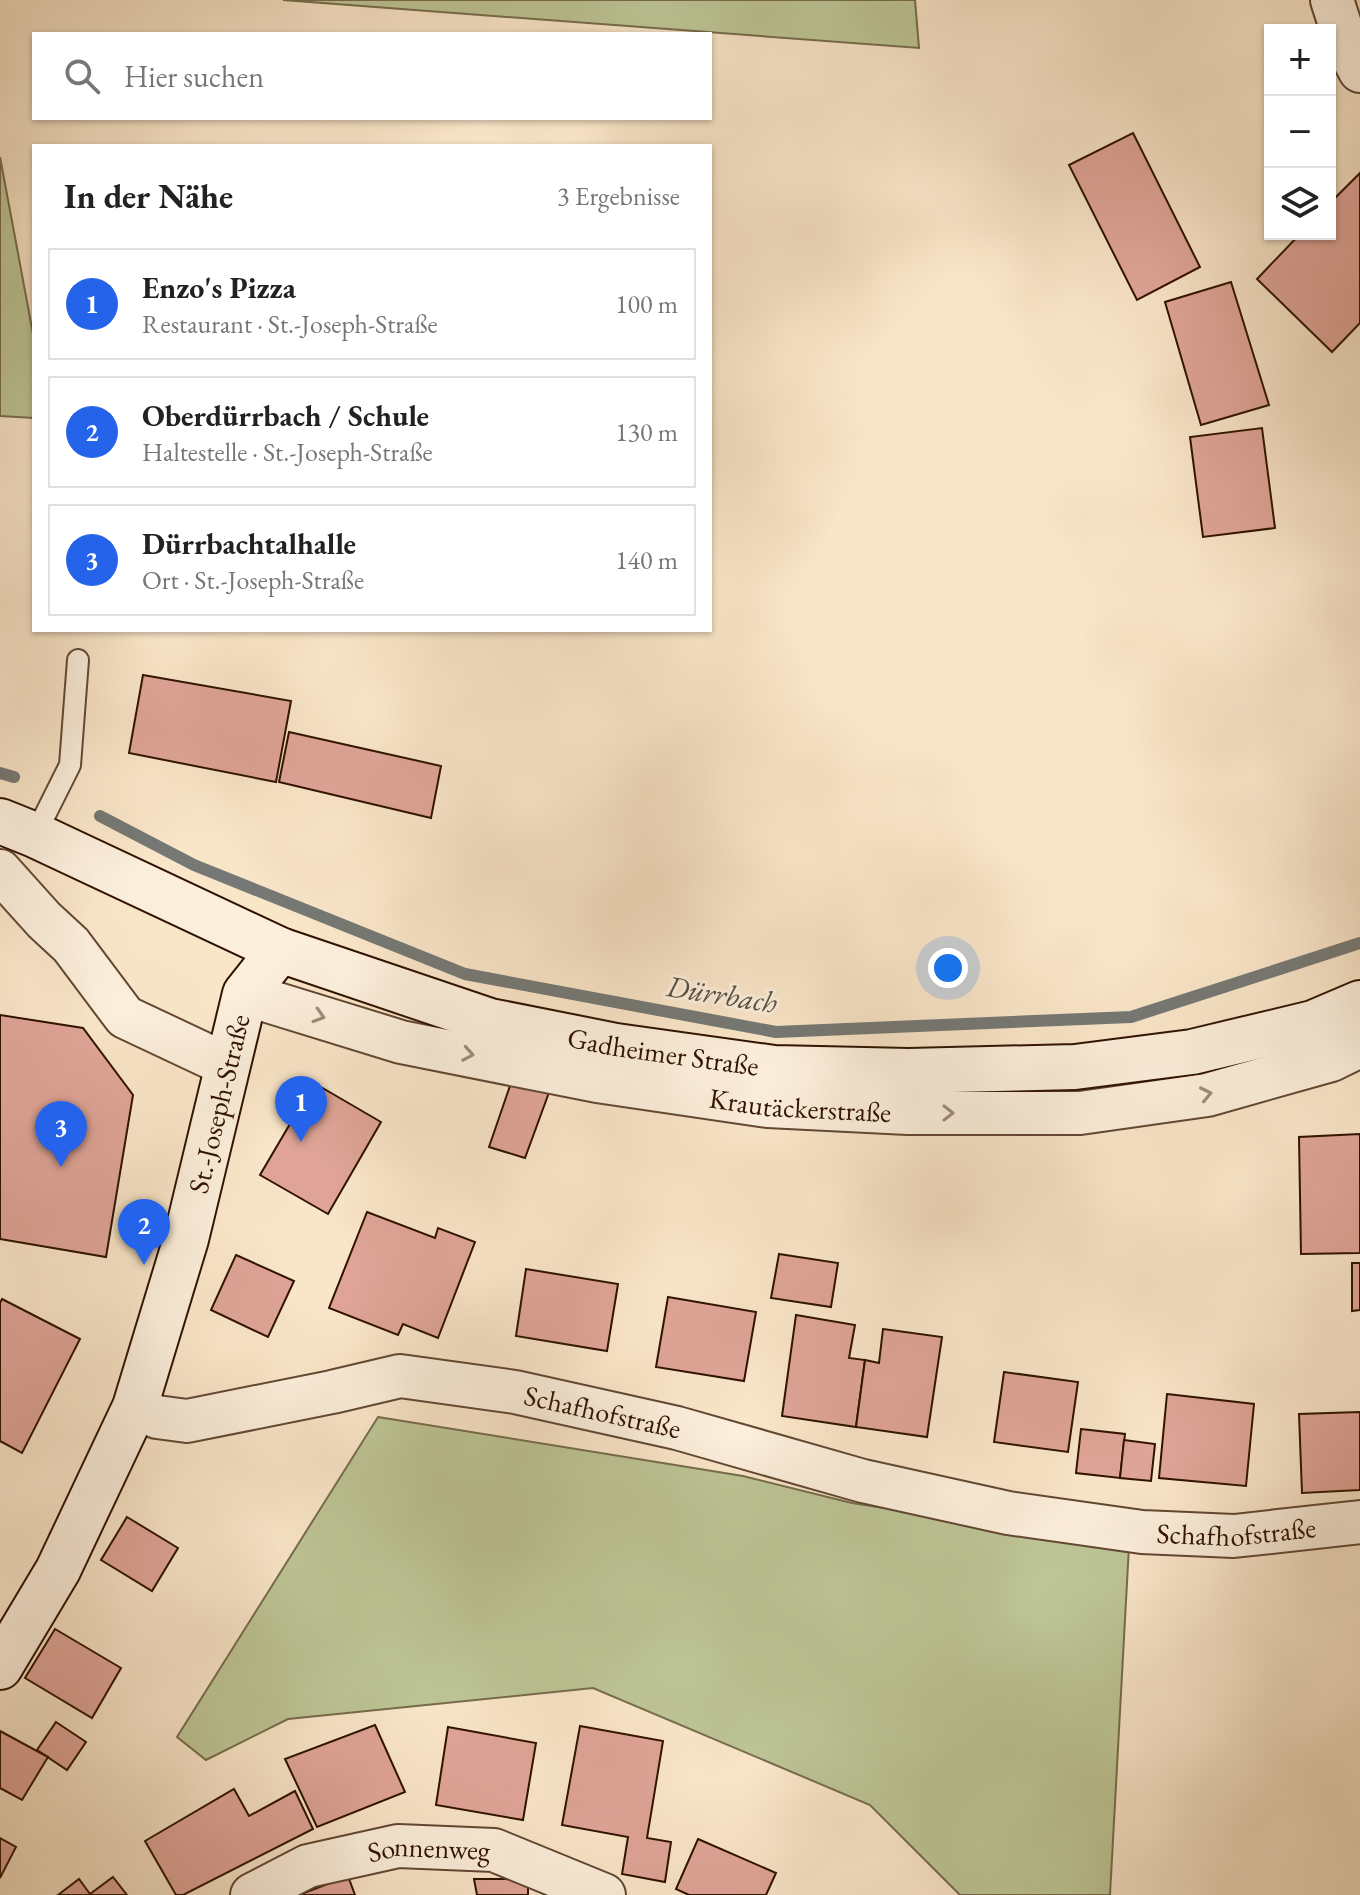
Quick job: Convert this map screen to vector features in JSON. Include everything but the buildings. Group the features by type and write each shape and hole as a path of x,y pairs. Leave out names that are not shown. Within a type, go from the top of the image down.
{"street":[{"path":"1332,0 1347,46 1360,71"},
{"name":"Gadheimer Straße","path":"18,828 280,950 490,1021 616,1046 774,1068 909,1071 1075,1067 1192,1052 1313,1023 1360,1003"},
{"path":"0,871 71,945 125,1017 227,1065"},
{"name":"St.-Joseph-Straße","path":"135,1407 186,1239 245,994 280,950"},
{"name":"Krautäckerstraße","path":"245,994 401,1042 597,1081 768,1106 908,1113 1080,1113 1207,1095 1331,1060 1360,1046"},
{"name":"Schafhofstraße","path":"135,1407 157,1417 187,1421 400,1376 515,1392 677,1428 863,1481 1008,1513 1142,1532 1234,1536 1353,1528"},
{"path":"0,1667 58,1570 135,1407"},
{"name":"Sonnenweg","path":"252,1895 308,1866 398,1846 494,1850 604,1895"}],"lane":[{"path":"18,828 70,765 78,660"}],"green space":[{"path":"283,0 915,0 919,48"},
{"path":"0,157 32,328 32,418 0,416"},
{"path":"378,1417 743,1476 852,1503 1129,1546 1110,1895 960,1895 870,1805 593,1688 288,1719 206,1760 177,1737"}],"waterway":[{"name":"Dürrbach","path":"0,773 14,777"},
{"name":"Dürrbach","path":"100,816 194,865 465,974 776,1032 1131,1017 1360,943"}],"place":[{"name":"Enzo's Pizza","path":"301,1142"},
{"name":"Dürrbachtalhalle","path":"61,1167"},
{"name":"Oberdürrbach / Schule","path":"144,1265"}]}
